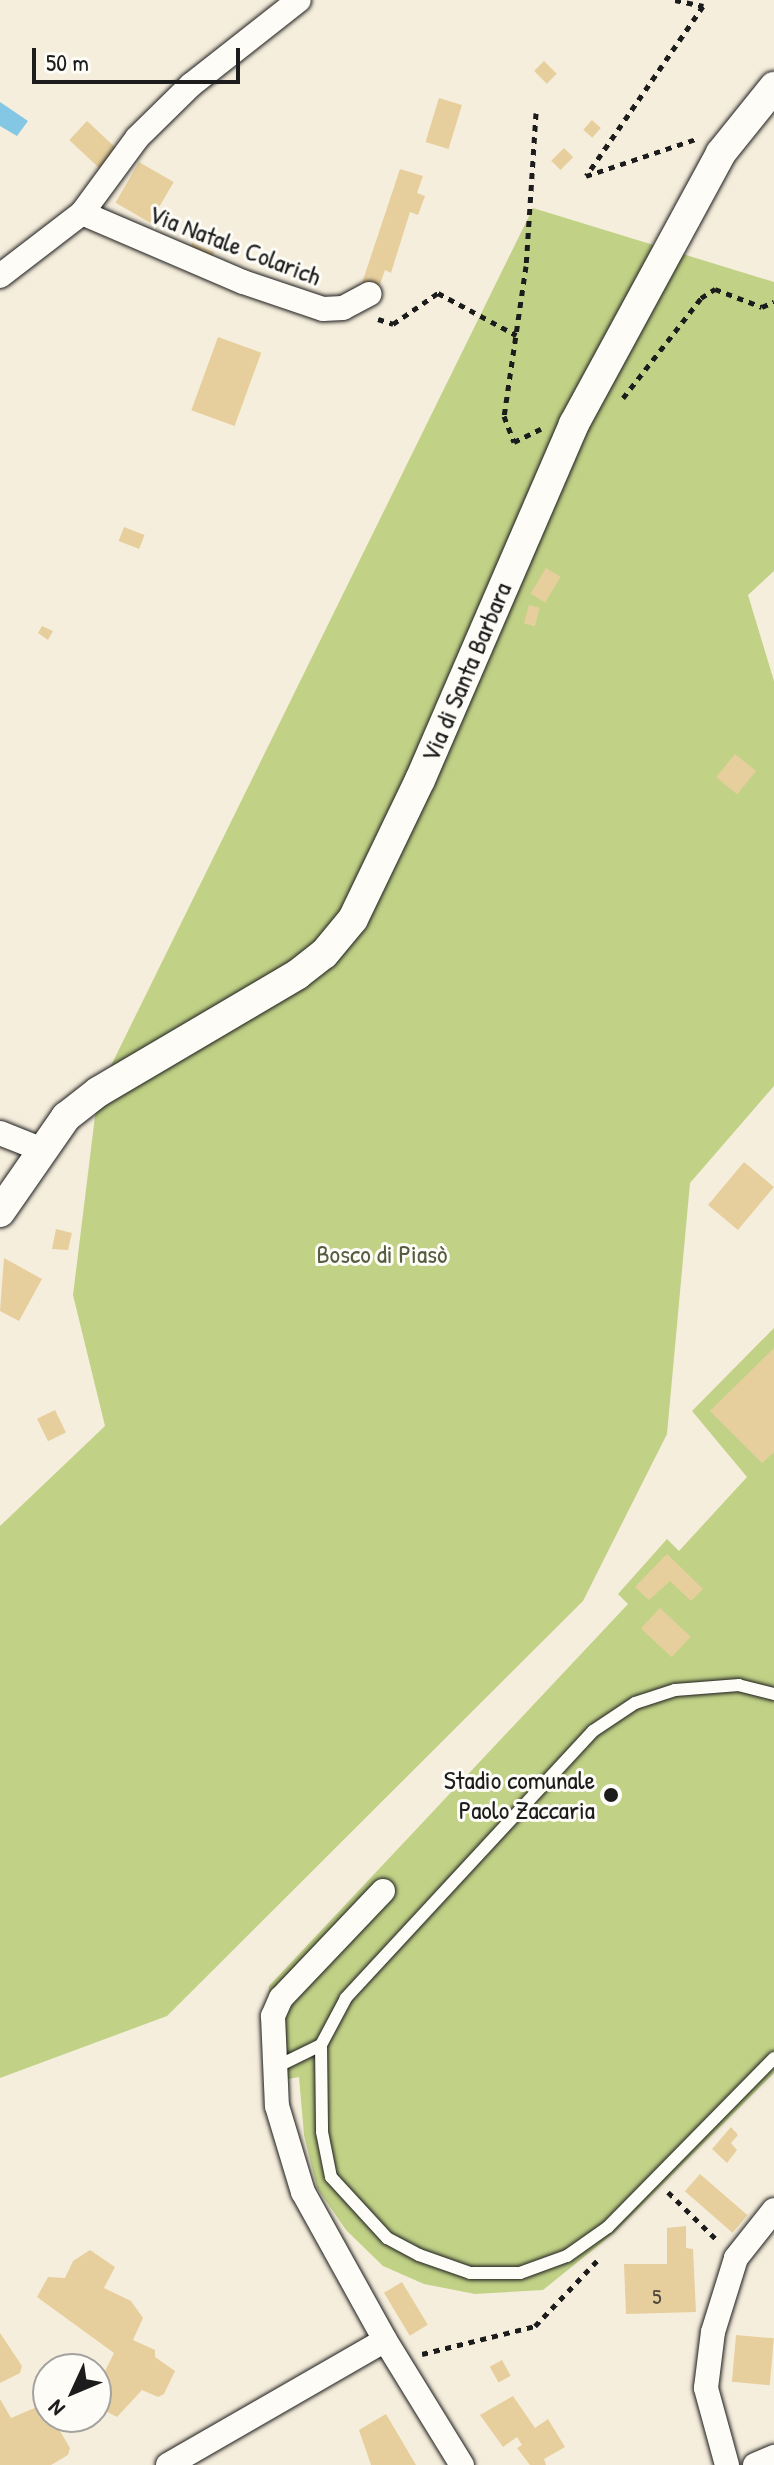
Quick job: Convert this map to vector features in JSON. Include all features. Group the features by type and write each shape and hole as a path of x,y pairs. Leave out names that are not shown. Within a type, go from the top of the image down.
{"street":[{"path":"0,276 82,213 137,138 249,35 299,0"},
{"name":"Via di Santa Barbara","path":"0,1212 40,1149 66,1117 98,1092 298,974 324,954 353,919 415,792 574,424 721,153 774,87"},
{"name":"Via Natale Colarich","path":"82,213 243,282 323,309 343,308 369,294"},
{"path":"0,1133 40,1149"},
{"path":"383,1891 275,2006 274,2068 283,2134 303,2192 391,2350 462,2465"},
{"path":"727,2465 706,2388 715,2320 736,2258 774,2210"},
{"path":"168,2465 391,2350"},
{"path":"755,2465 774,2457"}],"lane":[{"path":"774,1694 739,1685 675,1690 635,1703 593,1731 346,1998 321,2045 320,2107 331,2177 387,2238 470,2273 520,2273 567,2256 608,2227 774,2058"},
{"path":"274,2068 321,2045"}],"path":[{"path":"675,0 703,6 586,176 743,124"},
{"path":"536,113 516,335 504,416 514,442 557,419 574,424"},
{"path":"614,409 701,298 715,289 762,307 774,302"},
{"path":"343,308 393,324 438,293 516,335"},
{"path":"654,2201 665,2190 736,2258"},
{"path":"391,2350 535,2326 600,2258"}],"green space":[{"name":"Bosco di Piasò","path":"533,208 774,282 774,571 748,595 774,681 774,1086 690,1183 667,1434 583,1601 167,2016 0,2078 0,1526 105,1426 73,1295 98,1092"},
{"name":"Stadio comunale Paolo Zaccaria","path":"774,1328 774,2073 615,2232 543,2290 475,2294 424,2284 383,2266 346,2230 317,2188 304,2135 299,2077 266,2083 269,1986 628,1604 618,1594 667,1539 679,1551 747,1477 692,1411"}],"water":[{"path":"0,102 28,121 17,136 0,126"}],"building":[{"path":"544,61 557,74 547,84 534,71"},
{"path":"439,98 462,105 449,149 426,142"},
{"path":"592,120 601,128 592,138 583,130"},
{"path":"87,121 118,150 100,169 69,140"},
{"path":"564,148 573,157 560,170 551,161"},
{"path":"139,162 174,182 150,223 116,203"},
{"path":"400,169 423,176 417,193 425,196 418,215 410,212 391,273 385,270 379,287 362,283"},
{"path":"192,243 214,252 210,263 188,254"},
{"path":"218,337 261,353 235,426 191,410"},
{"path":"124,527 145,535 139,549 119,541"},
{"path":"546,568 561,577 545,602 531,594"},
{"path":"529,605 540,608 535,626 524,623"},
{"path":"42,626 53,631 48,640 38,633"},
{"path":"735,754 756,771 737,794 716,777"},
{"path":"744,1162 774,1187 738,1230 708,1205"},
{"path":"56,1229 72,1233 68,1250 52,1249"},
{"path":"4,1258 42,1279 19,1321 0,1311"},
{"path":"774,1348 774,1452 762,1463 710,1411"},
{"path":"55,1410 66,1432 48,1441 37,1419"},
{"path":"667,1554 703,1589 691,1601 670,1581 649,1600 635,1587"},
{"path":"660,1608 691,1637 672,1657 641,1628"},
{"path":"731,2127 738,2135 731,2143 737,2150 727,2163 712,2149"},
{"path":"700,2174 748,2215 732,2233 685,2191"},
{"path":"686,2226 686,2248 693,2249 696,2312 626,2314 624,2264 667,2264 667,2228"},
{"path":"90,2250 115,2267 104,2288 131,2301 143,2318 133,2340 155,2350 155,2357 175,2371 164,2394 158,2397 142,2390 117,2417 112,2414 114,2353 37,2297 48,2277 65,2278 73,2261"},
{"path":"402,2282 428,2325 410,2336 384,2293"},
{"path":"0,2333 22,2366 20,2373 0,2383"},
{"path":"736,2335 774,2338 770,2385 732,2382"},
{"path":"502,2360 511,2376 498,2383 490,2367"},
{"path":"513,2396 535,2428 548,2419 565,2447 544,2459 546,2465 530,2465 517,2448 522,2445 517,2437 503,2447 480,2415"},
{"path":"0,2399 11,2418 32,2409 32,2433 61,2433 70,2448 68,2455 51,2465 0,2465"},
{"path":"386,2414 416,2465 371,2465 359,2430"}],"place":[{"name":"Stadio comunale Paolo Zaccaria","path":"611,1795"}]}
